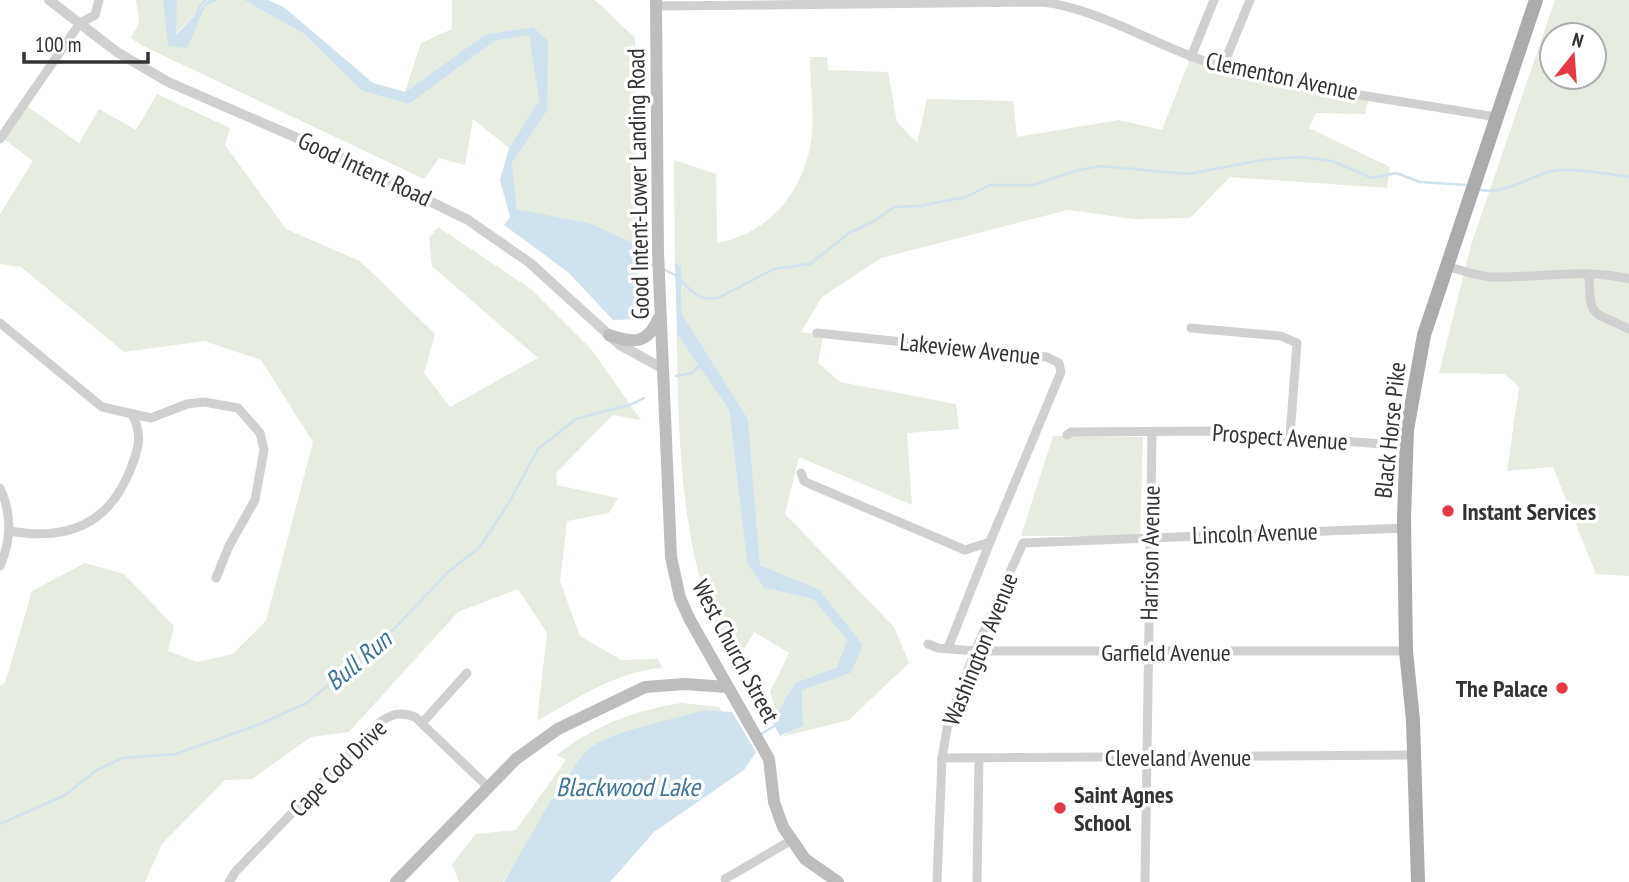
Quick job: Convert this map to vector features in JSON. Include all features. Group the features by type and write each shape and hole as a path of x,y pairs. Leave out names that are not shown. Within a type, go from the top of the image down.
{"main road":[{"name":"Black Horse Pike","path":"1418,882 1414,755 1406,651 1404,528 1407,446 1424,335 1536,0"},
{"name":"Good Intent-Lower Landing Road","path":"656,3 662,368"},
{"path":"609,335 627,341 643,340 653,331 660,312"},
{"name":"West Church Street","path":"662,368 671,556 675,580 690,620 765,751 771,767 777,814 790,841 816,869 838,882"},
{"path":"396,882 488,787 543,738 629,693 663,684 727,687"}],"street":[{"name":"Good Intent Road","path":"49,0 117,52 168,82 332,153 468,220 530,263 609,335 634,354 662,368"},
{"path":"0,139 80,23 94,15 99,0"},
{"path":"1191,57 1214,0"},
{"path":"1223,66 1250,0"},
{"name":"Clementon Avenue","path":"656,3 1062,4 1191,57 1223,66 1496,117"},
{"path":"1446,266 1492,278 1533,274 1589,274 1629,279"},
{"path":"1589,274 1590,306 1596,315 1629,329"},
{"path":"0,323 102,407 151,418 187,404 204,402 238,408 260,433 264,450 255,500 229,546 216,579"},
{"path":"1191,328 1291,338 1297,343 1290,436"},
{"name":"Lakeview Avenue","path":"817,332 1054,358 1061,372 1041,421"},
{"path":"9,531 44,537 86,524 107,509 121,492 140,445 133,416"},
{"name":"Washington Avenue","path":"948,648 1041,421"},
{"name":"Prospect Avenue","path":"1152,433 1216,431 1407,446"},
{"path":"1067,435 1071,432 1152,433"},
{"name":"Harrison Avenue","path":"1145,882 1152,433"},
{"name":"Washington Avenue","path":"801,472 804,481 810,484 965,550 990,542"},
{"path":"0,488 8,510 9,531 0,566"},
{"name":"Lincoln Avenue","path":"1023,543 1404,528"},
{"name":"Washington Avenue","path":"937,882 942,758 948,723 975,651 1023,543"},
{"name":"Garfield Avenue","path":"928,644 975,651 1406,651"},
{"path":"422,723 467,673"},
{"name":"Cape Cod Drive","path":"229,882 236,870 379,723 401,713 422,723 488,787"},
{"name":"Cleveland Avenue","path":"942,758 1414,755"},
{"path":"977,882 979,758"},
{"path":"725,880 790,841"}],"shaded area":[{"path":"136,0 163,0 169,46 205,6 219,0 244,0 304,34 362,91 409,104 495,41 530,34 539,100 509,148 473,119 465,165 439,158 424,179 141,45 131,38 139,23"},
{"path":"177,0 209,0 175,35"},
{"path":"452,0 595,0 635,38 637,245 592,224 517,210 512,163 547,111 534,27 486,34 405,92 421,43 452,29"},
{"path":"1555,0 1629,0 1629,576 1596,574 1553,467 1507,471 1519,387 1505,374 1439,373 1471,245 1538,50 1538,91 1608,91 1608,21 1548,21"},
{"path":"810,57 827,57 828,70 888,72 897,122 917,143 927,99 1013,101 1017,137 1119,120 1162,130 1190,59 1370,94 1365,114 1316,113 1309,128 1390,167 1387,188 1230,177 1190,218 1134,219 1068,210 881,258 822,297 801,332 823,335 818,363 840,382 956,404 959,429 907,433 912,505 799,457 785,514 894,627 909,663 849,720 781,737 803,725 802,690 851,673 863,645 819,589 760,565 748,419 681,312 681,266 675,263 674,160 716,174 717,243 737,238 770,219 794,190 808,154 812,134"},
{"path":"157,94 230,128 225,145 286,229 360,261 435,334 424,373 450,407 538,358 432,266 429,238 438,227 531,289 591,349 641,420 613,415 556,473 557,485 618,498 609,513 567,521 560,581 580,636 621,660 658,659 662,668 645,670 613,680 537,721 547,633 518,589 458,612 349,732 311,737 252,779 225,780 162,844 145,882 0,882 0,686 5,683 32,591 85,563 124,574 174,626 168,651 197,662 233,654 266,621 313,442 261,360 204,341 124,352 21,267 0,264 0,214 33,161 0,136 23,103 79,143 99,109 136,130"},
{"path":"677,334 729,410 747,563 764,588 813,599 847,640 837,667 795,683 777,713 770,692 789,653 754,632 739,658 732,657 715,623 702,585 685,501"},
{"path":"1053,436 1143,437 1140,536 1021,536"},
{"path":"681,703 719,707 723,713 587,751 503,882 459,882 452,864 476,834 516,830 566,760 557,755 585,736 616,721"}],"water":[{"path":"163,0 177,0 176,35 209,0 219,0 205,6 187,48 168,46"},
{"path":"244,0 268,0 285,8 373,83 405,92 486,34 533,27 548,41 547,111 512,163 517,209 592,224 637,245 639,319 613,320 569,273 504,225 510,217 500,180 509,148 539,100 529,35 495,41 409,104 362,91 304,34"},
{"path":"675,263 681,266 681,312 748,419 760,565 819,589 863,645 851,673 802,690 803,726 780,736 770,718 777,713 795,683 837,667 847,640 813,599 764,588 747,563 729,410 677,334"},
{"name":"Blackwood Lake","path":"704,710 732,712 756,752 744,770 654,832 610,882 504,882 550,802 589,749 612,736"}],"waterway":[{"path":"197,14 199,7 206,0"},
{"path":"681,281 698,295 718,298 774,269 810,264 849,233 874,221 894,207 919,206 966,197 990,185 1033,185 1075,171 1101,166 1188,174 1268,159 1302,157 1332,161 1372,178 1396,173 1420,182 1467,185"},
{"path":"1477,189 1498,190 1551,171 1562,170 1629,177"},
{"path":"635,259 655,266"},
{"path":"661,268 677,276"},
{"name":"Bull Run","path":"676,376 692,373 701,364"},
{"name":"Bull Run","path":"0,824 65,795 97,770 122,758 176,754 260,724 307,703 394,629 448,572 480,547 507,506 538,449 576,419 632,404 644,398"},
{"path":"761,734 776,725"}],"place":[{"name":"Instant Services","path":"1448,511"},
{"name":"The Palace","path":"1562,688"},
{"name":"Saint Agnes School","path":"1060,808"}]}
